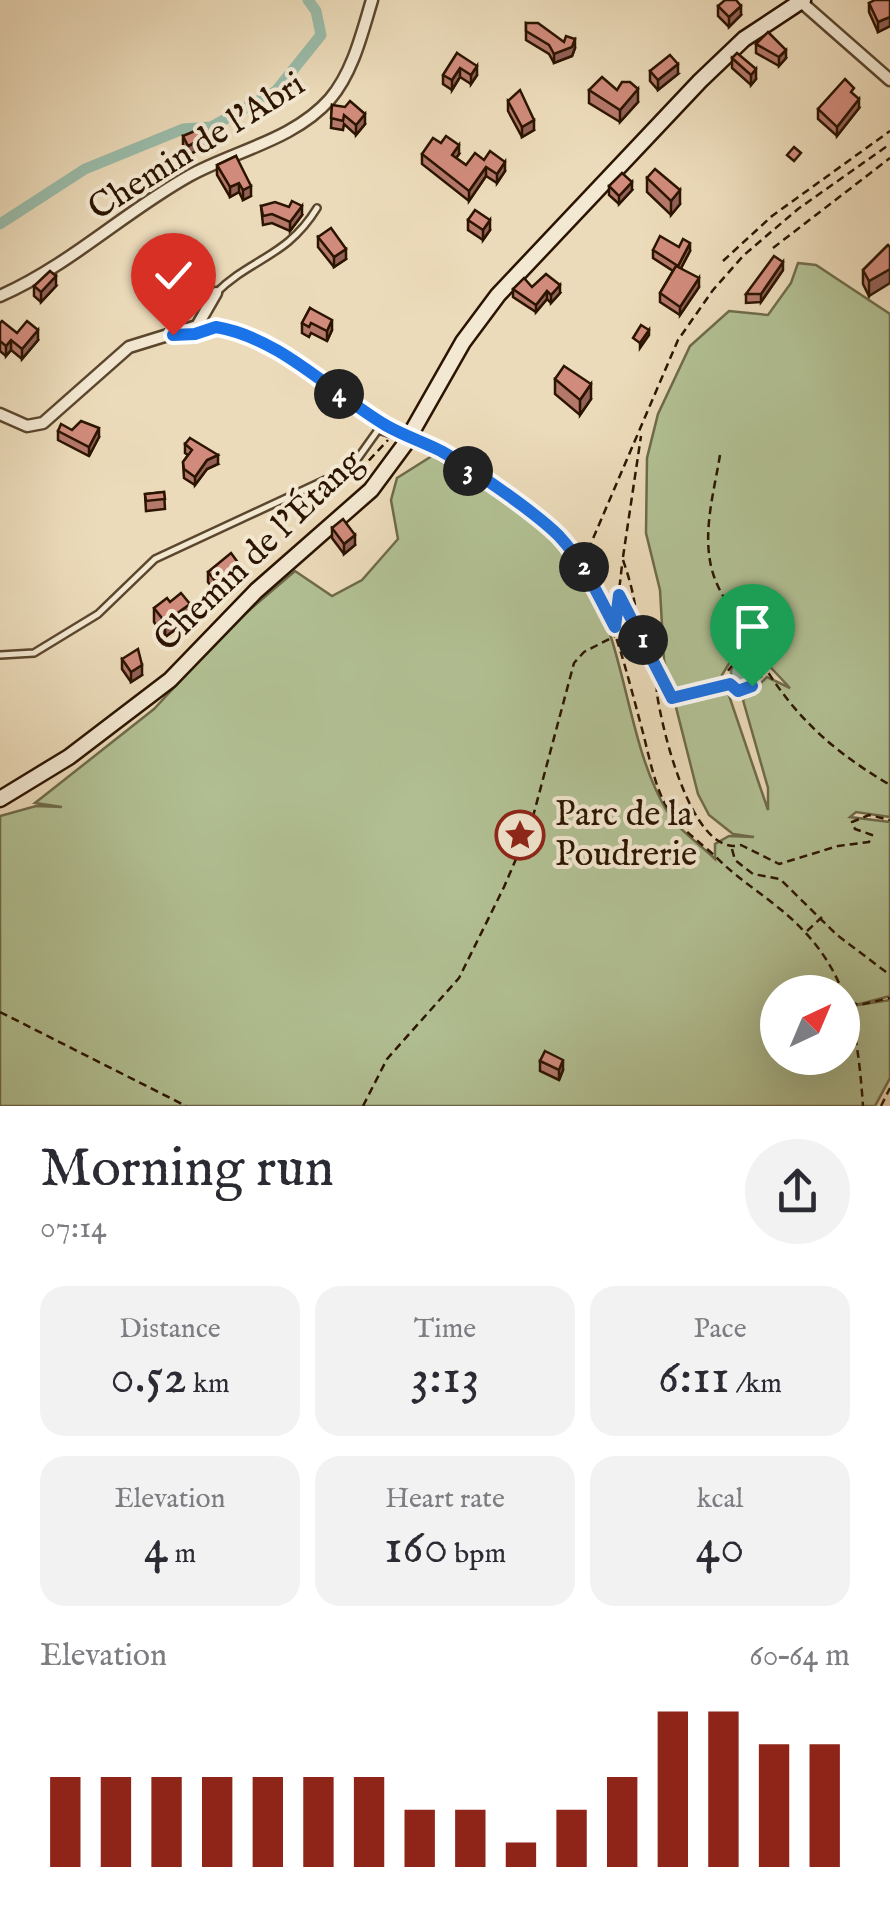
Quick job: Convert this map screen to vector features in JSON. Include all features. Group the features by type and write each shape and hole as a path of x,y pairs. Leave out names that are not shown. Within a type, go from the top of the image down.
{"main road":[{"name":"Chemin de l’Étang","path":"0,799 69,757 170,680 256,591 371,490 409,437 462,342 498,295 722,60 767,21 802,0"}],"street":[{"name":"Chemin de l'Abri","path":"0,296 40,278 192,175 281,134 315,112 329,100 349,68 372,0"},
{"path":"802,0 890,80"},
{"path":"0,414 26,426 43,423 129,346 197,326 216,293"}],"lane":[{"path":"216,293 286,246 302,232 317,208"},
{"path":"0,655 34,653 98,614 155,559 348,468 378,430 409,437"}],"path":[{"path":"723,261 772,216 890,131"},
{"path":"582,564 678,340 713,290 798,210 890,144"},
{"path":"773,248 890,158"},
{"path":"206,330 232,330 278,351 379,421 526,510 557,534 582,564 615,627 653,769 670,812 743,884 774,903 806,932 836,975"},
{"path":"615,627 642,430"},
{"path":"348,468 362,470 391,434"},
{"path":"720,455 708,522 711,568 726,604 766,673 804,718 857,765 890,785"},
{"path":"623,560 645,643 674,700 730,684"},
{"path":"619,595 632,627 645,643"},
{"path":"364,1106 387,1059 459,978 504,888 531,824 574,663 584,652 617,635"},
{"path":"749,643 727,672 730,684 738,691 766,673"},
{"path":"657,670 657,696 674,767 700,822 714,840 731,848 741,845 778,864 838,846 869,842 872,835 852,826 869,815 890,820"},
{"path":"731,848 734,860 753,874 780,879 860,955 890,975"},
{"path":"806,932 822,917"},
{"path":"860,1005 890,998"},
{"path":"0,1012 186,1106"},
{"path":"860,1052 863,1106"},
{"path":"881,1106 890,1088"}],"shaded area":[{"path":"798,263 816,265 890,314 890,817 856,812 850,817 890,822 890,996 860,1004 860,975 760,975 760,1075 860,1075 860,1005 890,1000 890,1078 875,1106 0,1106 0,816 36,806 62,807 35,803 154,709 232,625 295,571 332,596 362,580 398,539 391,500 397,478 432,456 536,523 555,539 584,575 609,632 653,784 677,824 715,859 715,844 729,836 754,837 733,834 709,815 698,794 664,660 660,590 646,533 647,458 658,414 690,346 729,311 768,315 791,283","holes":["744,639 790,688 767,677 743,700 768,788 768,810 722,675"]},
{"path":"738,661 746,661 753,672 746,683 738,683 731,676 731,668"}],"building":[{"path":"725,0 736,0 741,6 729,17 718,6"},
{"path":"890,0 890,17 878,22 869,3"},
{"path":"526,23 538,23 564,42 566,36 575,39 572,47 554,54 549,45 526,31"},
{"path":"768,32 786,50 779,57 756,44"},
{"path":"457,53 477,66 471,75 460,68 452,80 443,75"},
{"path":"737,53 756,69 751,75 732,58"},
{"path":"670,55 678,64 658,80 650,71"},
{"path":"602,77 617,90 622,82 630,82 638,89 620,110 589,90"},
{"path":"845,79 859,99 837,127 818,109"},
{"path":"520,90 534,120 522,127 508,101"},
{"path":"350,101 365,114 356,125 344,115 343,121 331,118 332,105 345,107"},
{"path":"204,127 209,136 188,146 183,136"},
{"path":"446,136 459,145 452,155 466,165 475,153 484,160 490,151 505,162 497,174 486,167 469,191 422,154 433,138 441,143"},
{"path":"794,147 801,153 794,161 787,155"},
{"path":"236,156 251,186 243,190 239,183 230,187 217,165"},
{"path":"655,169 680,190 671,201 647,178"},
{"path":"622,173 632,182 619,196 609,186"},
{"path":"292,201 302,206 290,222 272,214 263,216 261,206 275,202 289,207"},
{"path":"475,210 490,220 483,230 468,220"},
{"path":"331,228 346,249 334,257 318,237"},
{"path":"660,236 679,247 683,239 690,243 678,266 653,250"},
{"path":"888,245 890,269 869,281 863,270"},
{"path":"774,256 783,262 761,294 746,294"},
{"path":"173,266 192,283 191,302 184,300 186,290 166,274"},
{"path":"676,266 699,278 680,307 660,293"},
{"path":"50,271 56,276 41,292 34,286"},
{"path":"546,274 560,285 551,295 547,291 536,305 513,289 524,278 532,287"},
{"path":"310,308 332,320 327,331 302,323"},
{"path":"2,321 17,333 27,321 38,330 22,349 11,340 6,346 0,341"},
{"path":"641,325 649,330 640,343 633,338"},
{"path":"564,366 591,384 580,400 555,379"},
{"path":"81,421 99,428 89,447 58,431 61,424 72,430"},
{"path":"190,438 218,455 207,460 195,477 184,469 183,462 192,450 185,444"},
{"path":"164,492 165,499 146,501 145,494"},
{"path":"343,519 355,535 344,544 332,528"},
{"path":"231,553 239,564 216,582 208,572"},
{"path":"181,593 190,604 165,622 154,608"},
{"path":"138,649 142,665 131,672 122,659"},
{"path":"545,1051 563,1060 559,1070 540,1061"}],"waterway":[{"path":"0,224 85,169 183,129 211,127 276,91 321,35 316,11 308,0"}],"place":[{"name":"Parc de la Poudrerie","path":"520,835"}],"route":[{"path":"173,335 195,334 216,327 278,351 391,429 410,435 417,444 440,450 526,510 557,534 582,564 615,627 619,595 632,627 645,643 674,700 730,684 738,691 752,686"}]}
